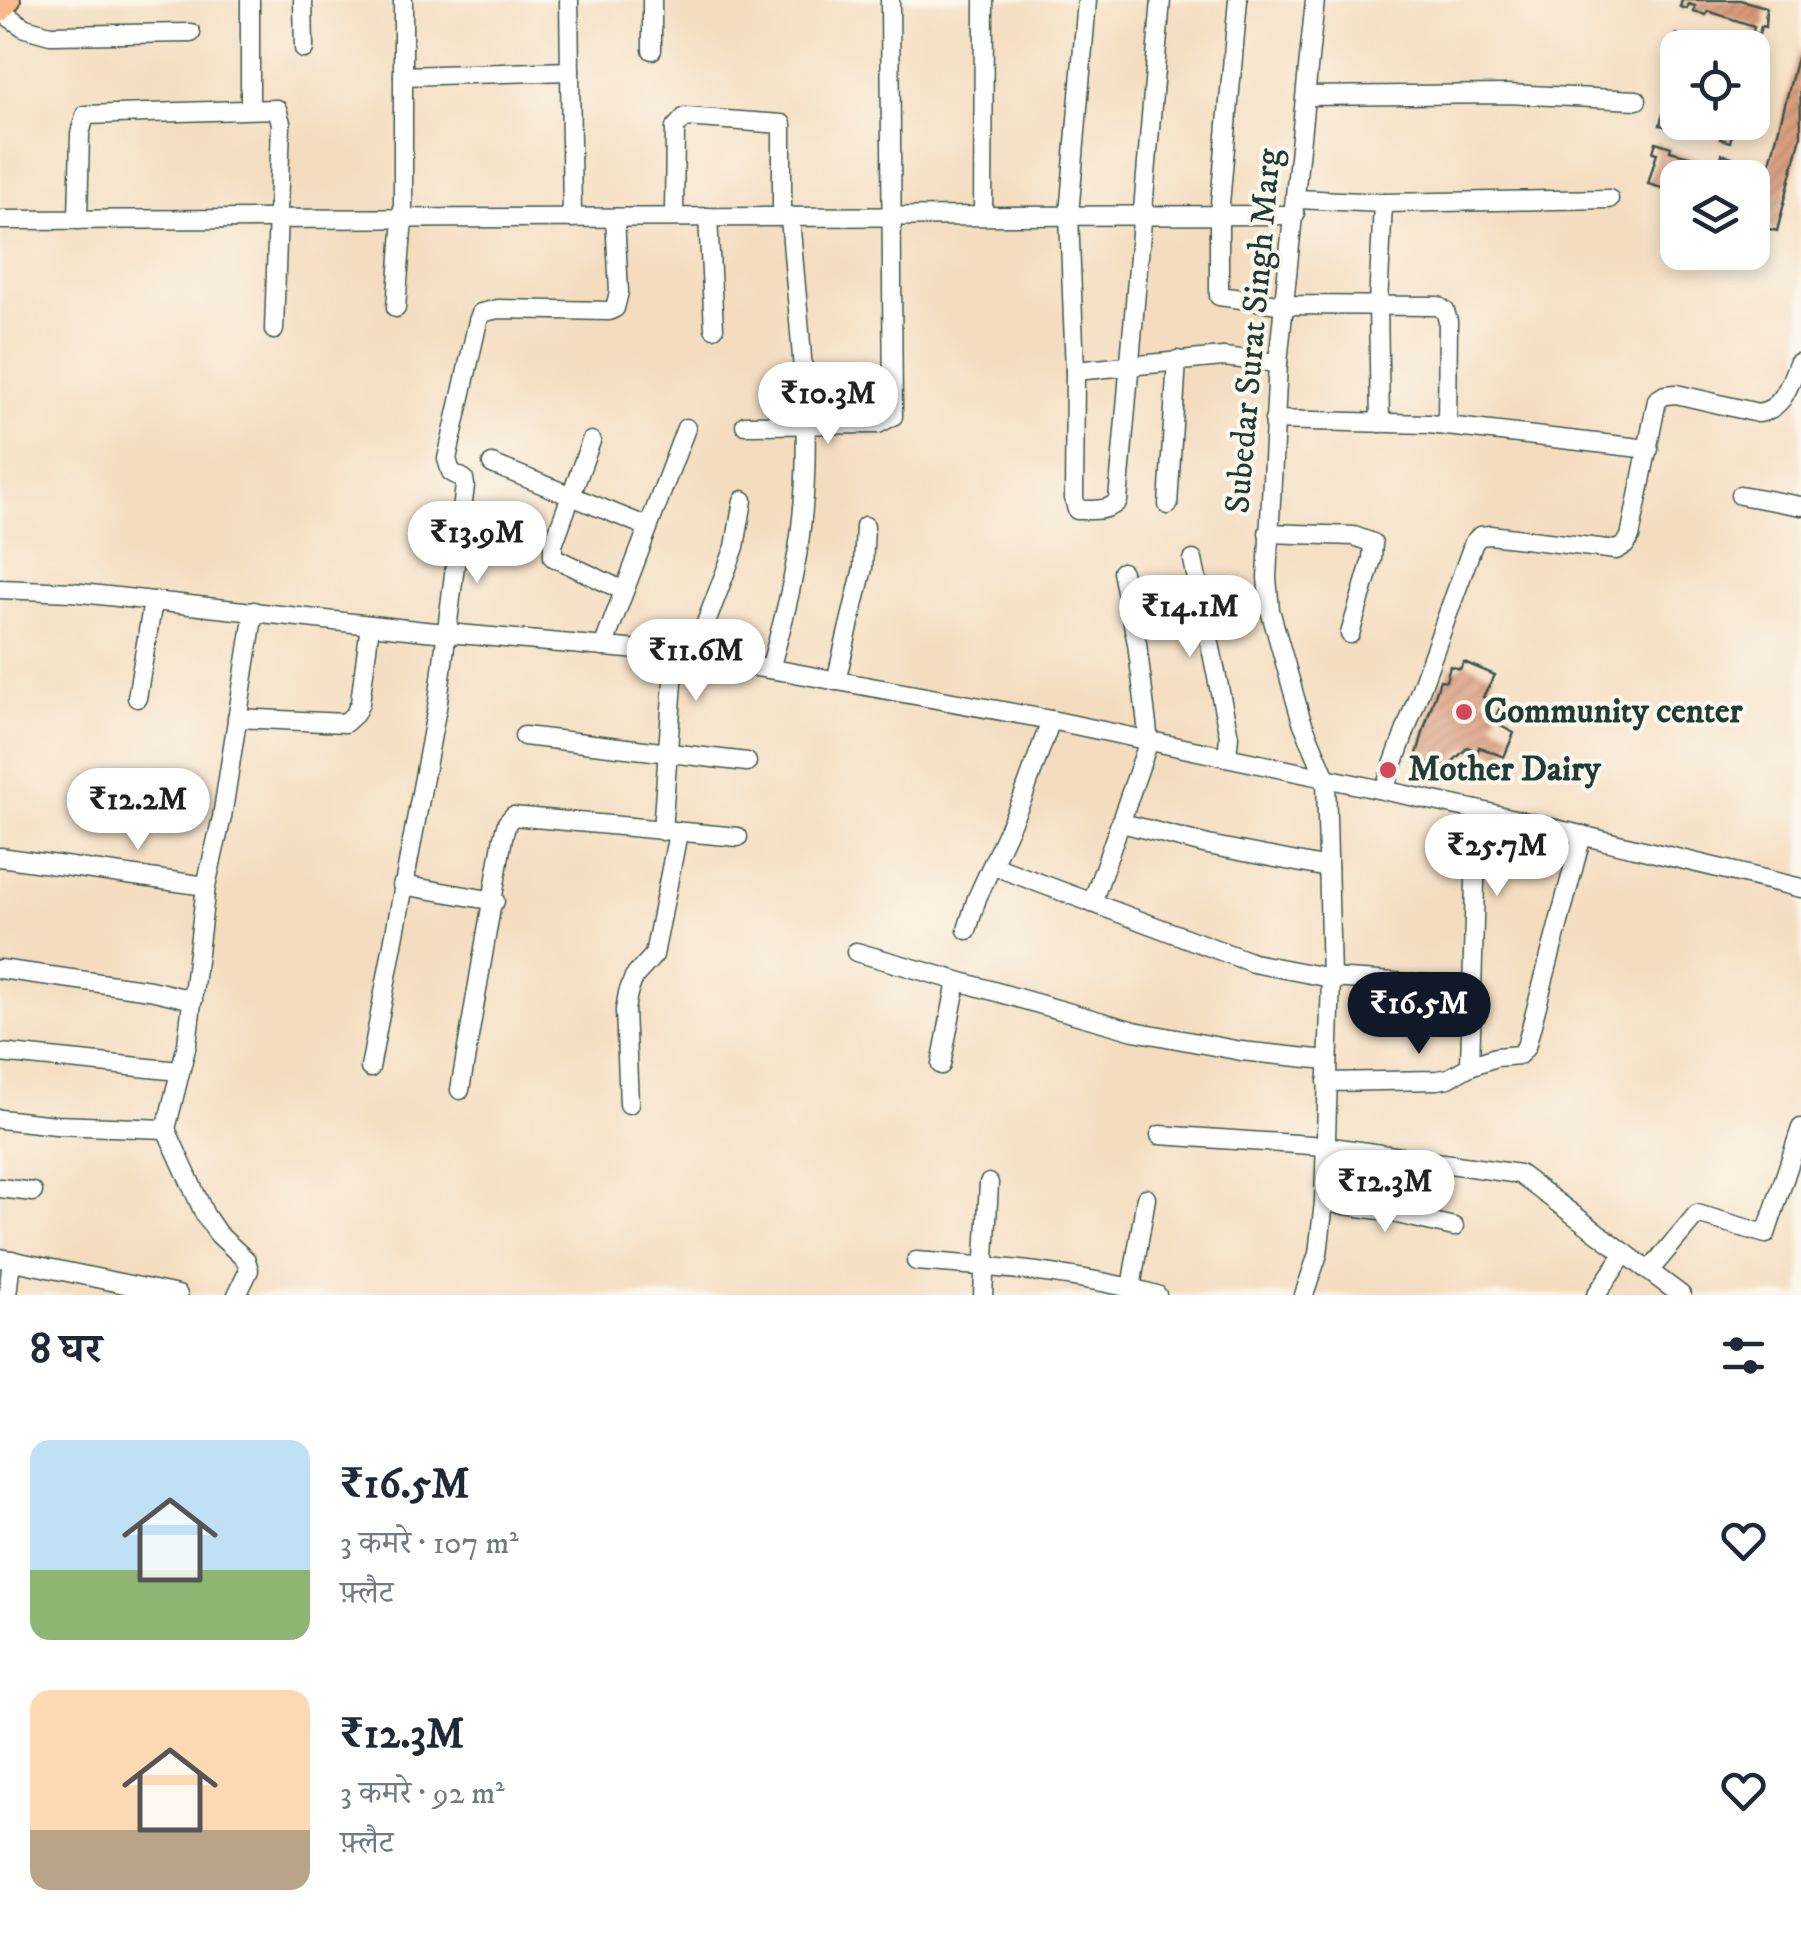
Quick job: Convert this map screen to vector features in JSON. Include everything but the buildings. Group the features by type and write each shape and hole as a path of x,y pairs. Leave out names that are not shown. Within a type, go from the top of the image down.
{"main road":[{"path":"0,11 9,0"}],"street":[{"path":"250,0 250,108"},
{"path":"304,0 304,49"},
{"path":"396,308 403,218 403,0"},
{"path":"569,0 572,218"},
{"path":"652,0 652,50"},
{"path":"746,425 878,424 894,416 890,0"},
{"path":"983,215 984,0"},
{"path":"1086,0 1069,215 1077,510 1108,508 1118,501 1161,0"},
{"path":"1238,0 1219,215 1219,296 1286,305 1432,304 1445,311 1446,426"},
{"name":"Subedar Surat Singh Marg","path":"1315,0 1278,363 1267,578 1270,610 1301,719 1326,778"},
{"path":"0,11 25,28 50,35 191,33"},
{"path":"403,76 570,71"},
{"path":"1307,96 1507,94 1637,100"},
{"path":"78,220 80,134 85,115 277,109 281,123 274,330"},
{"path":"674,216 675,128 685,117 782,124 804,426 803,516 791,594 770,670"},
{"path":"0,220 1219,215 1383,203 1608,199"},
{"path":"1380,423 1378,305 1383,203"},
{"path":"708,217 714,328"},
{"path":"370,1068 438,702 465,486 464,480 451,472 447,459 478,321 481,314 498,309 615,308 619,292 616,218"},
{"path":"1075,370 1223,357 1278,363"},
{"path":"1168,505 1177,360"},
{"path":"1384,790 1474,542 1490,534 1616,550 1626,546 1657,400 1666,394 1758,413 1771,411 1785,396 1800,360"},
{"path":"1274,420 1446,426 1649,449"},
{"path":"603,647 686,428"},
{"path":"591,442 553,546 553,557 624,592"},
{"path":"492,464 648,527"},
{"path":"1740,495 1801,506"},
{"path":"629,1104 628,993 634,977 654,956 670,832 669,750 684,656 734,547 743,500"},
{"path":"836,681 862,568 866,526"},
{"path":"1268,533 1354,536 1374,542 1350,634"},
{"path":"1193,560 1229,736 1228,757"},
{"path":"1092,904 1149,741 1137,643 1122,572"},
{"path":"0,589 72,592 603,647 770,670 1050,720 1228,757 1477,810 1801,888"},
{"path":"137,698 153,601"},
{"path":"237,1295 250,1270 246,1260 205,1215 166,1129 187,1044 206,886 222,817 254,612"},
{"path":"237,718 345,723 360,703 370,625"},
{"path":"967,930 1050,720"},
{"path":"524,736 746,762"},
{"path":"1304,1295 1318,1254 1324,1202 1330,978 1326,778"},
{"path":"1470,1066 1477,810"},
{"path":"460,1090 503,837 506,823 513,816 738,837"},
{"path":"1122,823 1208,845 1328,868"},
{"path":"1327,1082 1437,1080 1470,1066 1523,1052 1582,835"},
{"path":"0,858 206,886"},
{"path":"994,866 1253,963 1330,978 1471,987"},
{"path":"402,885 495,901"},
{"path":"856,952 1134,1031 1240,1050 1328,1060"},
{"path":"0,969 193,1000"},
{"path":"941,1065 957,981"},
{"path":"0,1053 179,1071"},
{"path":"0,1119 166,1129"},
{"path":"1649,1271 1697,1214 1766,1234 1801,1128"},
{"path":"1160,1135 1325,1146 1519,1174 1681,1295"},
{"path":"983,1295 989,1184"},
{"path":"0,1188 34,1192"},
{"path":"1131,1288 1146,1198"},
{"path":"1324,1202 1454,1227"},
{"path":"1596,1295 1625,1253"},
{"path":"8,1295 6,1259 178,1295"},
{"path":"916,1262 985,1266 1157,1295"}],"place":[{"name":"Community center","path":"1464,712"},
{"name":"Mother Dairy","path":"1388,770"}]}
